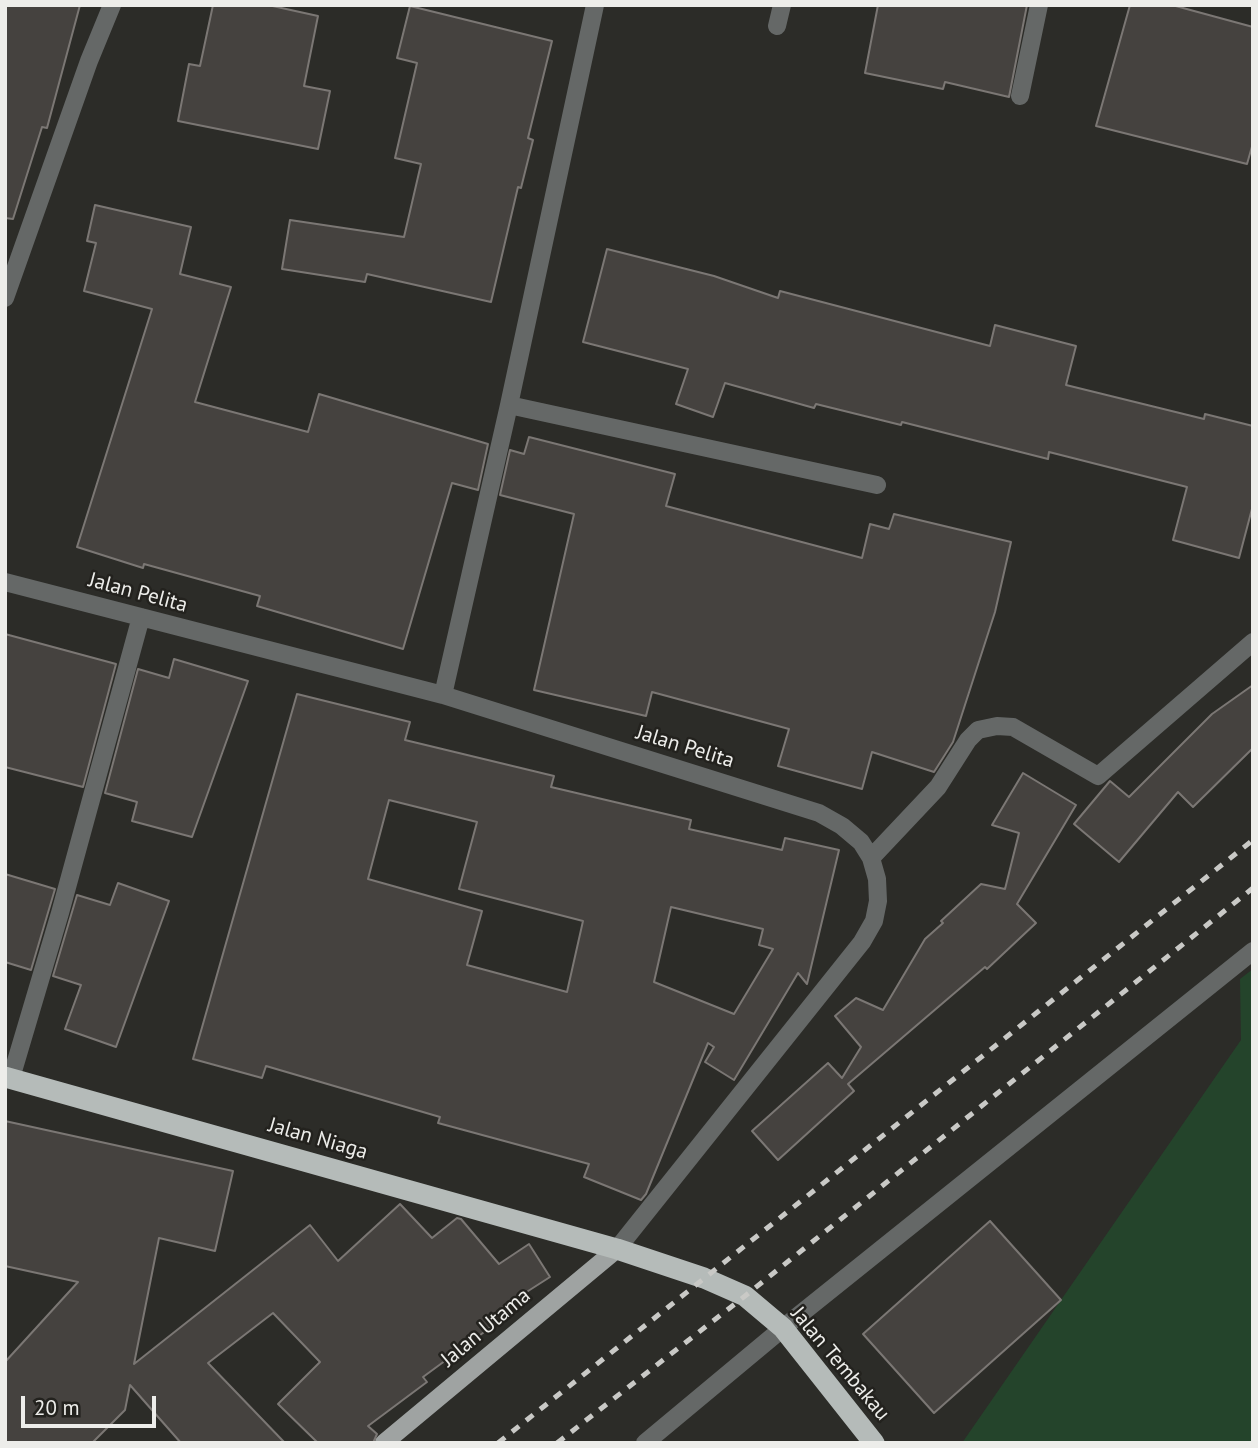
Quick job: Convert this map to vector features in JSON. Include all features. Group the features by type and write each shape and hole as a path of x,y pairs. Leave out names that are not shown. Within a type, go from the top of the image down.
{"highway":[{"name":"Jalan Niaga","path":"8,1078 617,1249"},
{"name":"Jalan Tembakau","path":"617,1249 704,1278 745,1296 783,1328 874,1443"}],"main road":[{"name":"Jalan Utama","path":"384,1443 617,1249"}],"street":[{"path":"5,298 84,74 112,5"},
{"path":"443,695 596,5"},
{"path":"777,26 782,5"},
{"path":"1020,96 1039,5"},
{"path":"509,405 877,485"},
{"name":"Jalan Pelita","path":"5,582 443,695 819,813 842,826 861,842 871,858 877,879 878,901 874,920 862,942 617,1249"},
{"path":"8,1078 60,913 141,617"},
{"path":"871,858 938,787 968,740 978,730 997,726 1013,727 1098,776 1253,642"},
{"path":"645,1443 783,1328 1253,951"}],"green space":[{"path":"1253,969 1253,1443 962,1443 1241,1040 1240,979"}],"building":[{"path":"5,5 80,5 47,128 42,127 13,219 5,218"},
{"path":"213,5 268,5 318,16 304,86 330,91 318,149 178,121 189,64 200,66"},
{"path":"878,5 1027,5 1009,97 945,82 943,89 865,73"},
{"path":"1130,5 1172,5 1253,27 1253,143 1247,164 1096,126"},
{"path":"410,6 552,41 528,138 533,140 521,188 518,187 491,302 367,274 365,282 282,269 290,220 404,237 421,164 395,158 417,63 397,58"},
{"path":"95,205 191,227 180,274 231,287 195,402 308,432 319,394 488,444 478,490 452,483 403,649 257,606 260,596 144,564 143,568 77,547 152,309 84,291 96,243 87,241"},
{"path":"607,249 714,276 778,298 780,291 990,346 995,325 1076,346 1066,385 1204,419 1205,414 1253,426 1253,505 1239,558 1173,540 1187,487 1049,452 1048,459 902,422 901,425 816,404 814,408 725,383 713,417 676,404 688,369 583,342"},
{"path":"529,437 675,474 666,506 862,558 870,524 889,529 894,514 1011,542 995,612 953,742 934,772 872,752 862,789 778,766 789,729 652,692 646,716 534,690 574,514 500,495 510,450 524,454"},
{"path":"5,634 116,664 83,787 5,767"},
{"path":"174,659 248,681 192,837 132,821 137,802 105,793 138,669 169,678"},
{"path":"1253,685 1253,748 1193,807 1178,792 1119,862 1074,824 1110,781 1129,797 1212,714"},
{"path":"297,694 410,722 405,740 554,776 551,787 691,820 689,829 782,850 785,838 839,850 807,984 798,973 734,1080 705,1062 714,1047 708,1043 646,1194 641,1200 584,1177 589,1164 438,1123 440,1117 266,1066 262,1078 193,1059","holes":["389,800 477,822 459,889 583,921 567,992 467,965 482,911 368,879","671,907 763,929 759,945 773,949 734,1014 654,982"]},
{"path":"1023,773 1076,805 1017,904 1036,923 987,969 985,967 848,1084 854,1091 778,1160 752,1131 828,1063 842,1078 861,1047 835,1016 856,998 883,1010 925,939 943,923 941,921 981,884 1005,889 1019,833 992,825"},
{"path":"5,874 55,889 31,970 5,962"},
{"path":"118,883 169,901 116,1047 65,1029 81,985 53,976 77,895 110,905"},
{"path":"5,1121 233,1171 215,1251 159,1238 134,1364 310,1225 338,1261 400,1204 432,1238 457,1218 461,1219 499,1264 529,1244 550,1277 500,1309 506,1316 423,1377 427,1382 368,1426 377,1434 373,1443 318,1443 278,1404 320,1362 273,1313 208,1363 285,1443 181,1443 130,1385 125,1410 92,1443 5,1443 5,1362 78,1282 5,1266"},
{"path":"990,1221 1061,1300 934,1413 863,1334"}],"railway":[{"path":"498,1443 1253,840"},
{"path":"557,1443 745,1296 1253,888"}]}
